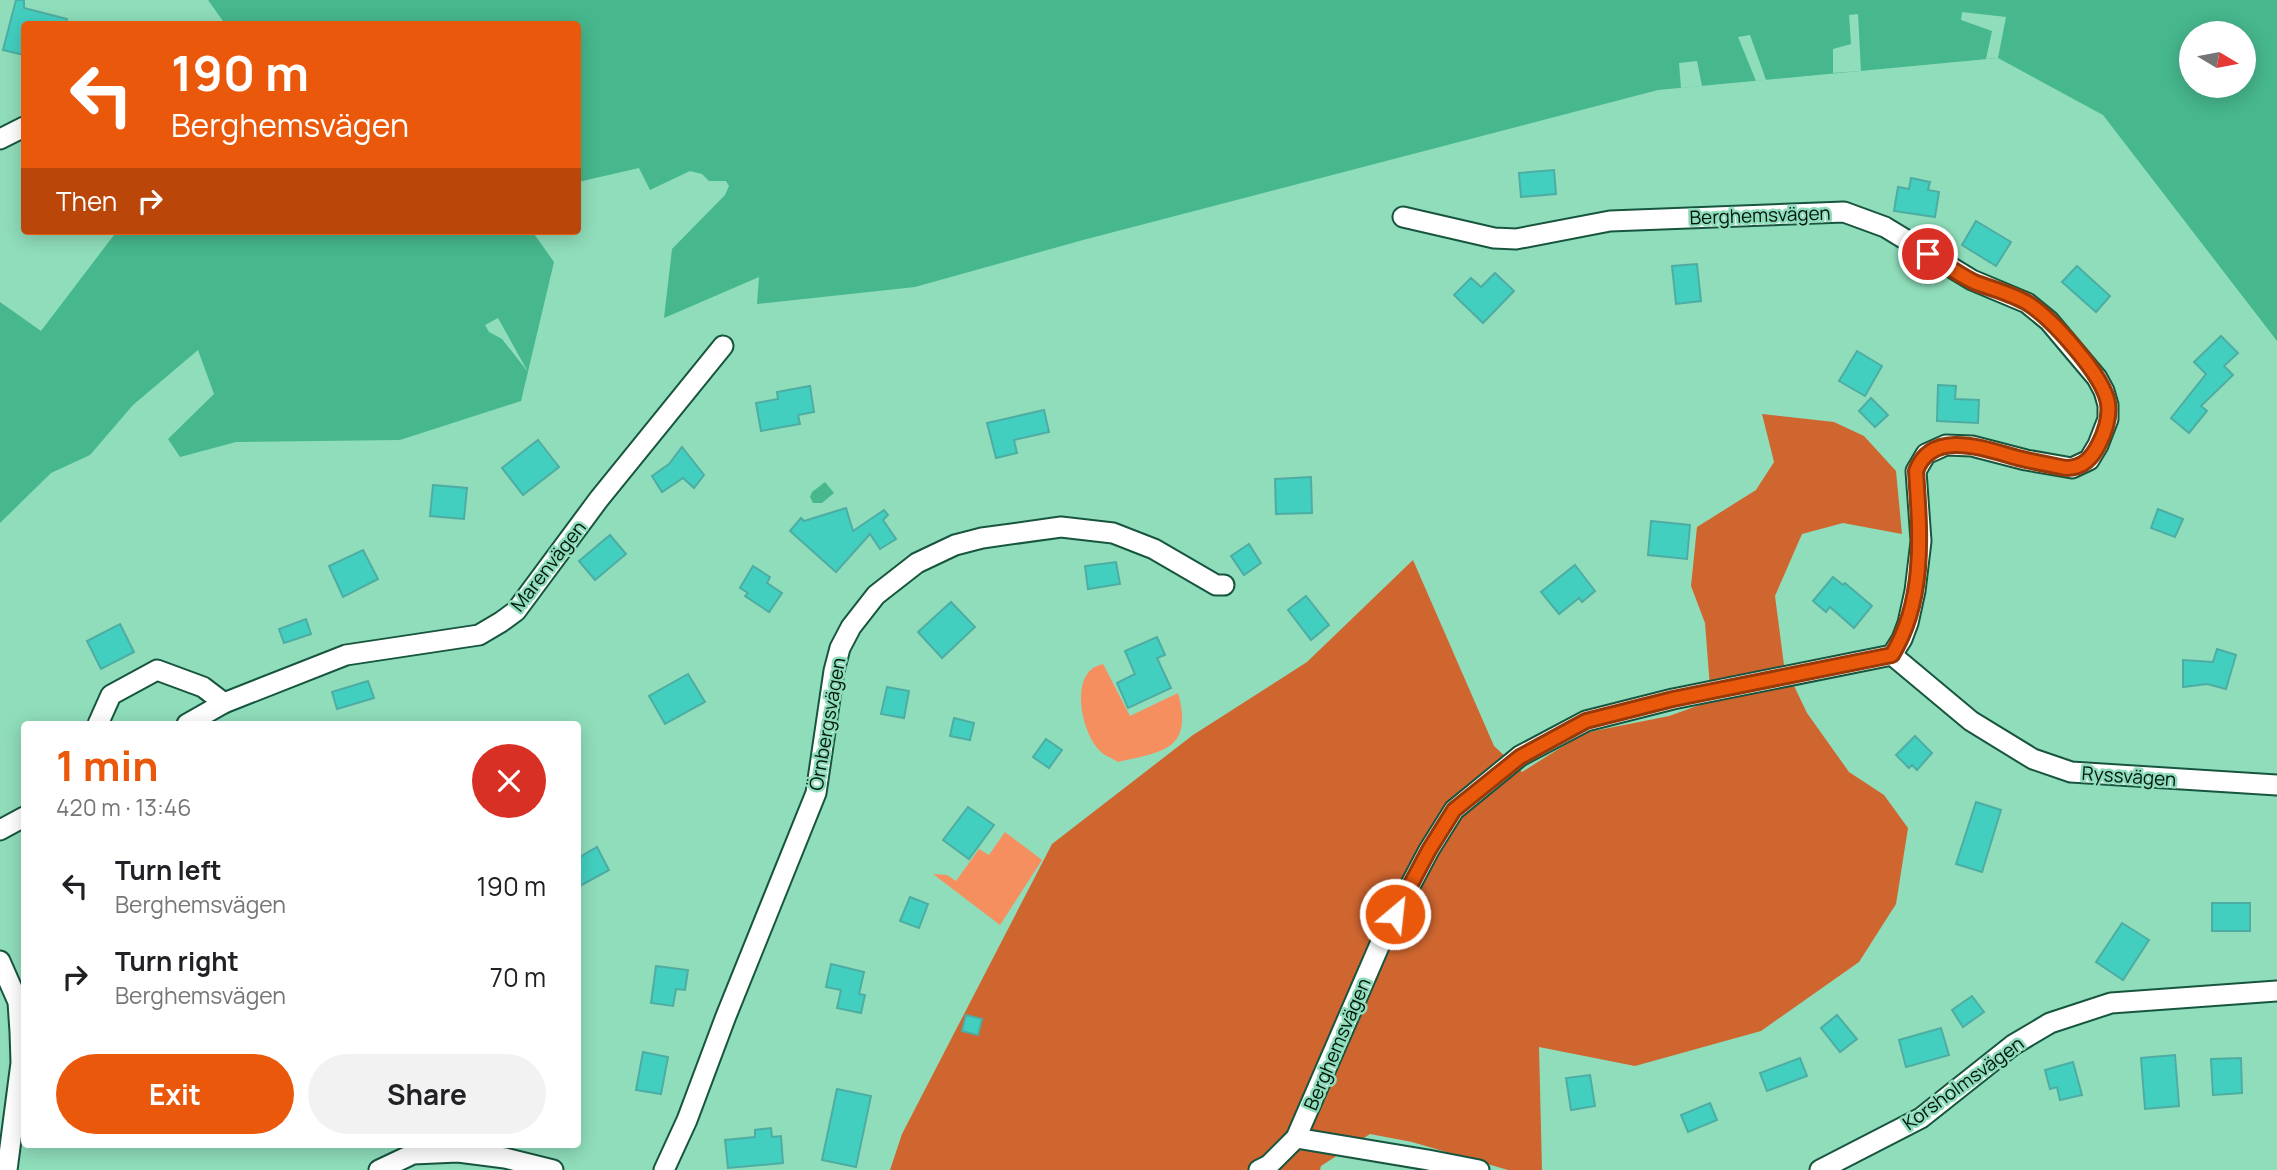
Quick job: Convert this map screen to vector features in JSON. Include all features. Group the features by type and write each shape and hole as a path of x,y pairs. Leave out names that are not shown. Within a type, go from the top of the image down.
{"street":[{"path":"0,139 21,128"},
{"name":"Berghemsvägen","path":"1259,1170 1269,1165 1296,1138 1384,936 1429,850 1454,810 1520,757 1586,721 1673,699 1892,655 1908,623 1915,591 1921,541 1916,471 1920,460 1926,454 1947,445 1972,446 2072,468 2089,460 2108,419 2104,391 2090,368 2049,320 2027,303 1972,281 1885,227 1844,212 1610,221 1517,239 1494,238 1403,217"},
{"name":"Marenvägen","path":"192,721 225,703 346,655 467,638 479,635 501,622 516,611 607,489 723,346"},
{"name":"Örnbergsvägen","path":"664,1170 687,1120 816,793 834,671 840,648 850,627 876,595 917,563 956,545 982,538 1062,527 1113,533 1154,549 1216,585 1224,585"},
{"name":"Ryssvägen","path":"1892,655 1971,721 2032,759 2071,772 2277,785"},
{"path":"99,721 111,695 157,670 203,687 225,703"},
{"path":"0,830 21,819"},
{"path":"0,961 18,1002 21,1042 16,1111 6,1170"},
{"name":"Korsholmsvägen","path":"1820,1170 1921,1118 2013,1045 2050,1023 2111,1003 2277,991"},
{"path":"1296,1138 1408,1163 1479,1170"},
{"path":"379,1170 413,1154 458,1152 505,1158 553,1170"}],"shaded area":[{"path":"208,0 2277,0 2277,341 2103,115 1998,58 1658,90 1083,240 915,287 757,304 759,277 664,318 672,249 725,195 729,186 726,181 709,181 702,174 690,171 650,190 639,168 581,181 581,21 223,21"},
{"path":"114,235 535,235 554,262 521,401 400,440 236,442 180,457 168,439 214,394 198,350 133,405 90,455 51,473 0,523 0,302 41,331"},
{"path":"1762,414 1834,422 1864,436 1896,471 1902,534 1843,523 1802,534 1775,596 1784,665 1807,713 1849,772 1884,795 1908,828 1896,904 1859,962 1761,1031 1635,1066 1539,1047 1542,1170 1508,1170 1412,1142 1370,1134 1321,1166 1320,1170 890,1170 902,1134 1052,844 1193,735 1307,662 1413,560 1494,746 1522,772 1584,733 1669,716 1711,701 1705,623 1691,586 1697,527 1756,490 1774,462"},
{"path":"825,482 834,493 822,503 813,503 810,497 812,492"},
{"path":"1103,664 1130,716 1178,693 1182,726 1178,737 1170,745 1161,751 1118,762 1099,750 1084,721 1081,696 1086,675"},
{"path":"1005,832 1042,860 1000,925 933,874 947,875 956,881 979,849 989,855"}],"pier":[{"path":"1962,12 2006,17 1998,58 1986,59 1992,31 1961,20"},
{"path":"1858,14 1861,71 1833,73 1833,49 1851,44 1849,15"},
{"path":"1750,35 1766,80 1756,81 1738,37"},
{"path":"1697,61 1702,86 1681,88 1679,63"},
{"path":"498,318 528,372 502,339 489,332 485,325"}],"building":[{"path":"16,0 24,0 24,8 67,19 21,21 21,54 3,50"},
{"path":"1554,170 1556,194 1521,197 1519,173"},
{"path":"1911,178 1930,182 1928,190 1939,192 1935,217 1894,211 1898,187 1909,189"},
{"path":"1976,221 2011,242 1996,266 1962,245"},
{"path":"1697,264 1701,301 1676,304 1672,266"},
{"path":"2077,266 2110,296 2096,312 2062,282"},
{"path":"1495,273 1514,291 1483,323 1454,295 1471,278 1481,287"},
{"path":"2221,336 2238,353 2224,366 2233,375 2201,406 2207,411 2189,433 2171,418 2206,374 2194,362"},
{"path":"1857,351 1882,366 1865,396 1839,381"},
{"path":"1938,385 1956,386 1955,399 1979,400 1978,423 1937,421"},
{"path":"810,386 814,412 798,415 800,424 761,431 756,403 778,399 777,392"},
{"path":"1871,398 1888,415 1875,427 1859,411"},
{"path":"1044,410 1049,432 1014,440 1017,453 996,458 987,423"},
{"path":"538,440 559,467 523,495 502,468"},
{"path":"682,447 704,475 694,488 683,478 662,492 652,476 669,464"},
{"path":"1311,477 1312,513 1276,514 1275,479"},
{"path":"433,485 467,488 464,519 430,516"},
{"path":"846,508 853,531 884,510 888,515 883,520 896,539 880,549 870,534 836,572 790,531 801,518 804,521"},
{"path":"2158,509 2183,519 2175,537 2151,528"},
{"path":"1651,521 1690,525 1687,559 1648,555"},
{"path":"610,535 626,554 595,580 579,561"},
{"path":"1249,544 1261,563 1244,575 1231,556"},
{"path":"363,550 378,579 343,597 329,566"},
{"path":"1116,562 1120,584 1088,589 1085,566"},
{"path":"1575,565 1595,591 1582,602 1579,598 1559,614 1541,592"},
{"path":"753,566 770,577 767,583 782,593 769,612 745,596 748,593 740,588"},
{"path":"1833,577 1843,585 1845,583 1872,606 1854,628 1830,607 1826,612 1813,601"},
{"path":"1306,596 1329,625 1311,640 1288,610"},
{"path":"951,602 975,627 942,658 918,632"},
{"path":"306,619 311,634 284,643 279,629"},
{"path":"120,624 134,652 101,669 87,641"},
{"path":"1157,637 1165,655 1157,658 1171,688 1128,708 1117,683 1135,674 1125,651"},
{"path":"2217,649 2236,655 2226,689 2207,684 2183,687 2183,660 2213,662"},
{"path":"688,674 705,702 665,724 649,696"},
{"path":"368,681 374,698 337,709 332,692"},
{"path":"887,687 909,691 904,718 881,714"},
{"path":"954,718 974,723 970,740 950,736"},
{"path":"1915,736 1932,753 1917,770 1912,765 1909,768 1896,755"},
{"path":"1046,739 1062,750 1049,768 1033,757"},
{"path":"1976,802 2001,810 1982,872 1956,864"},
{"path":"968,807 994,825 969,859 943,840"},
{"path":"597,847 609,870 581,885 581,856"},
{"path":"910,897 928,904 919,928 900,921"},
{"path":"2212,903 2250,903 2250,931 2212,931"},
{"path":"2122,923 2149,940 2123,980 2096,962"},
{"path":"831,964 864,972 859,994 865,995 861,1013 837,1008 841,990 826,987"},
{"path":"656,966 688,970 685,990 676,989 673,1006 651,1003"},
{"path":"1972,996 1984,1012 1963,1027 1952,1010"},
{"path":"966,1015 982,1019 978,1035 962,1031"},
{"path":"1837,1015 1857,1039 1840,1052 1821,1028"},
{"path":"1941,1028 1949,1055 1906,1067 1899,1040"},
{"path":"643,1052 668,1057 661,1094 636,1090"},
{"path":"2175,1055 2179,1106 2145,1109 2141,1058"},
{"path":"1800,1058 1807,1076 1767,1091 1760,1073"},
{"path":"2241,1058 2242,1093 2213,1095 2211,1059"},
{"path":"2073,1062 2082,1095 2060,1100 2057,1087 2050,1089 2045,1070"},
{"path":"1590,1075 1595,1106 1571,1110 1566,1078"},
{"path":"837,1089 871,1096 856,1167 822,1160"},
{"path":"1710,1103 1717,1120 1688,1132 1681,1115"},
{"path":"771,1128 772,1137 781,1136 783,1163 728,1168 725,1140 755,1137 755,1130"}],"route":[{"path":"1395,914 1454,810 1520,757 1586,721 1673,699 1892,655 1908,623 1915,591 1921,541 1916,471 1920,460 1926,454 1955,444 2066,468 2084,464 2089,460 2105,431 2108,405 2097,378 2075,349 2049,320 2027,303 1972,281 1928,254"}]}
